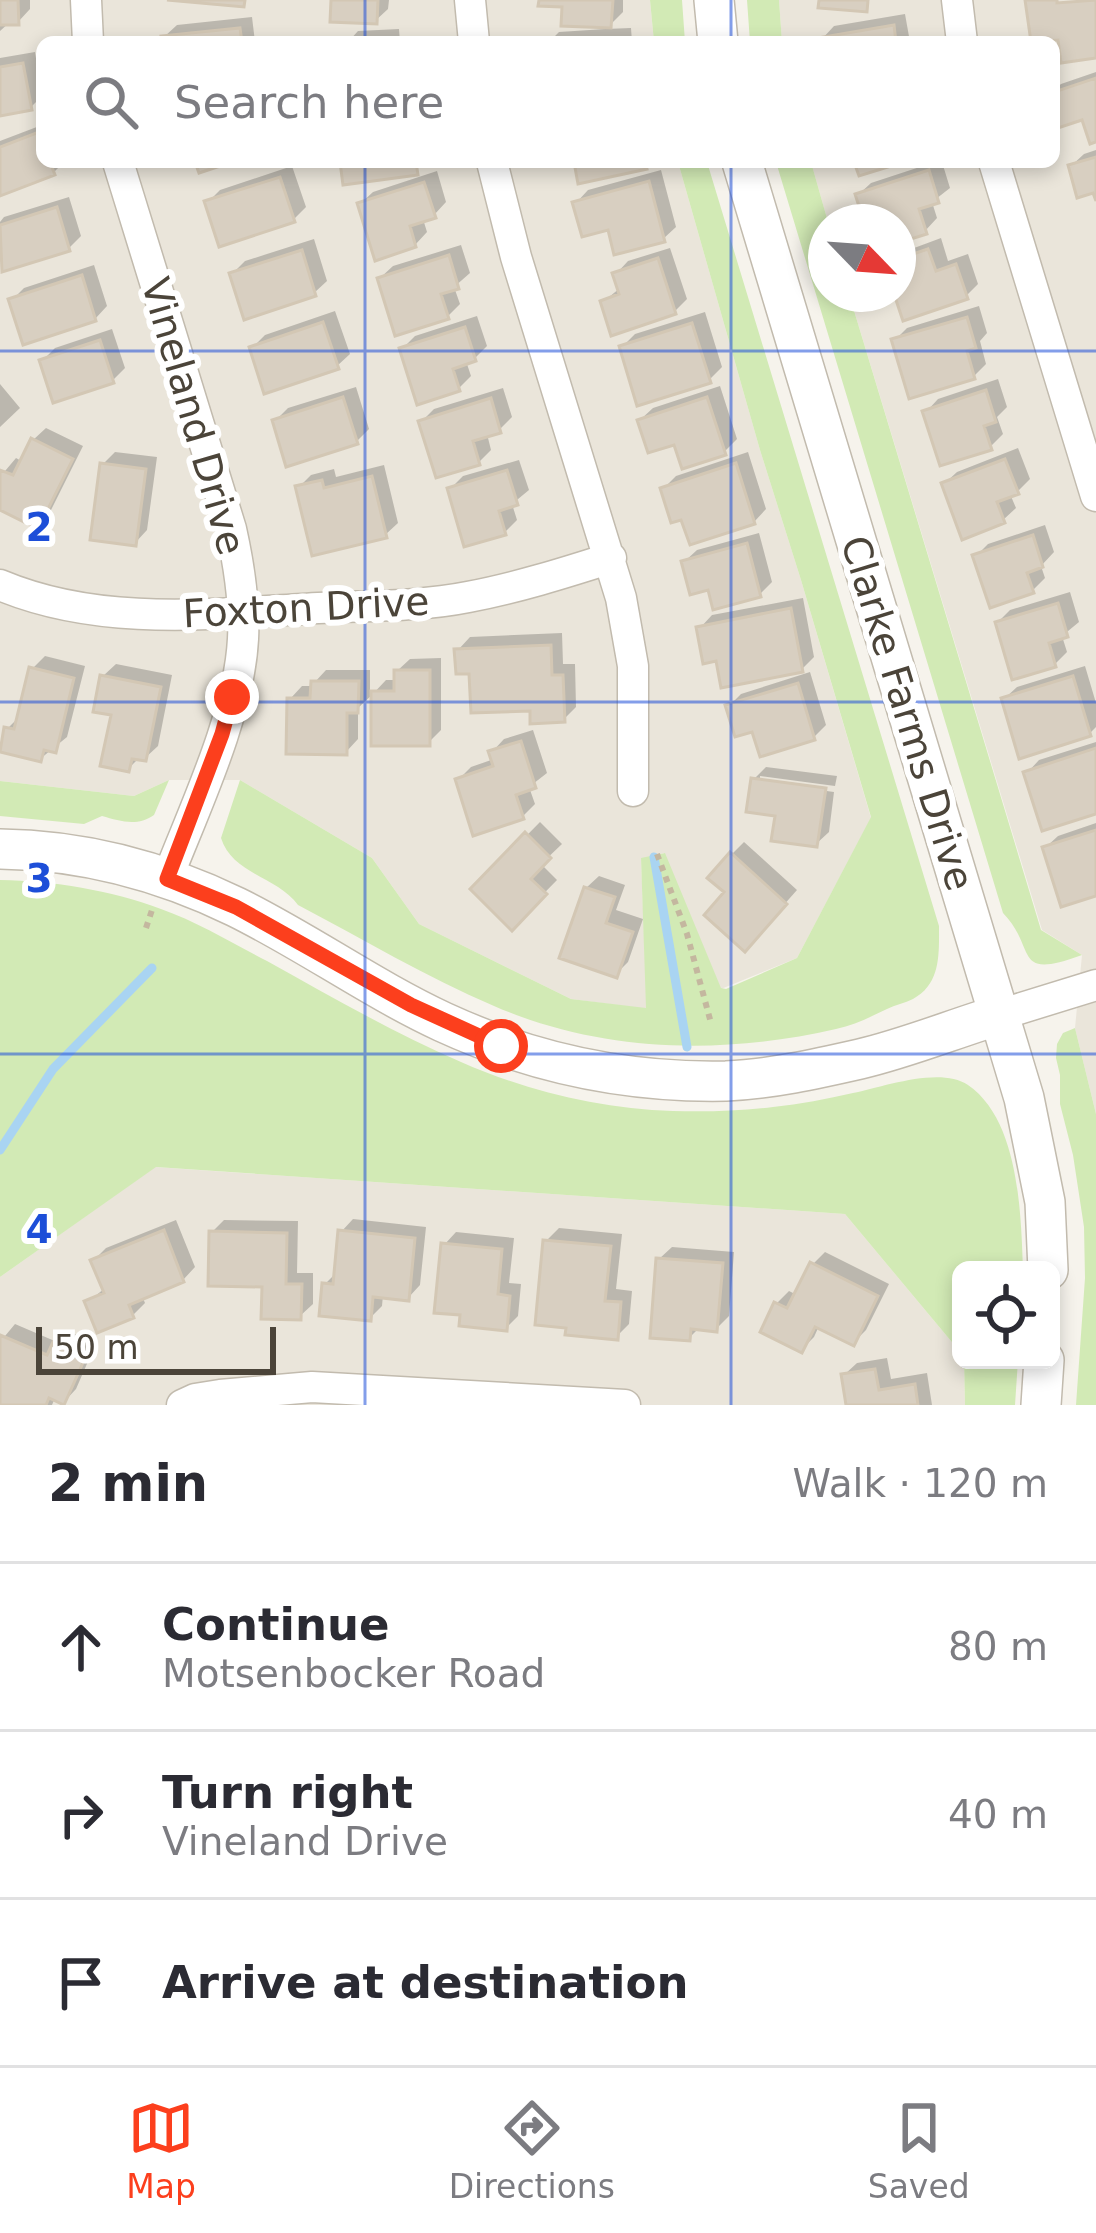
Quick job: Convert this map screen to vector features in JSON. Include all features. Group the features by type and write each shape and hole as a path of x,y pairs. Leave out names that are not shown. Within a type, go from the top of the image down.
{"street":[{"path":"86,0 88,36"},
{"path":"470,0 473,36"},
{"path":"714,0 717,36"},
{"path":"957,0 961,36"},
{"name":"Vineland Drive","path":"120,168 231,529 243,612 240,668 222,734 161,891"},
{"path":"494,168 625,616 633,666 633,791"},
{"name":"Clarke Farms Drive","path":"744,168 999,1015 1037,1152 1046,1202 1048,1261"},
{"path":"996,168 1096,496"},
{"name":"Foxton Drive","path":"0,585 62,606 99,612 243,612 440,602 611,558"},
{"path":"0,849 124,864 161,891 236,907 442,1021 501,1046 595,1071 656,1079 728,1081 865,1058 1096,985"},
{"path":"1041,1405 1043,1369"},
{"path":"182,1405 220,1395 312,1387 625,1405"}],"path":[{"path":"658,854 687,934 711,1023"},
{"path":"146,928 161,891"}],"shaded area":[{"path":"0,0 650,0 653,36 36,36 36,168 680,168 871,818 797,958 721,989 664,853 641,859 647,1009 571,999 419,924 372,858 240,780 169,780 134,796 0,781"},
{"path":"779,0 1096,0 1096,1114 1075,1028 1082,955 1042,930 854,312 916,312 916,204 823,204 813,168 1060,168 1060,36 782,36"},
{"path":"155,1167 845,1214 952,1342 952,1369 964,1369 965,1405 0,1405 0,1277"}],"green space":[{"path":"650,0 682,0 685,36 653,36"},
{"path":"747,0 779,0 782,36 750,36"},
{"path":"680,168 709,168 939,926 934,977 922,993 836,1029 750,1043 663,1045 577,1033 494,1006 419,970 298,905 227,850 221,838 240,780 372,858 419,924 571,999 646,1008 641,858 665,853 721,988 797,958 871,817"},
{"path":"778,168 813,168 823,204 808,204 808,268"},
{"path":"821,312 854,312 1041,930 1082,955 1035,963 1003,913"},
{"path":"169,780 154,815 141,821 102,816 84,824 0,816 0,781 134,796"},
{"path":"0,880 82,888 161,909 461,1062 538,1090 591,1102 646,1110 736,1110 813,1101 911,1080 956,1080 985,1101 1007,1144 1018,1196 1022,1261 952,1261 952,1342 845,1214 156,1167 0,1277"},
{"path":"1075,1028 1096,1114 1096,1405 1076,1405 1084,1227 1056,1058 1063,1033"},
{"path":"964,1369 1017,1369 1015,1405 965,1405"}],"building":[{"path":"0,0 18,0 19,25 0,25"},
{"path":"167,0 245,0 244,7"},
{"path":"331,0 378,0 377,24 330,22"},
{"path":"539,0 613,0 611,28 561,26 562,7 538,6"},
{"path":"819,0 868,0 867,12 818,8"},
{"path":"1025,0 1096,0 1096,58 1061,63 1060,36 1030,36"},
{"path":"894,25 895,36 830,36"},
{"path":"240,28 241,36 161,36"},
{"path":"23,63 32,110 0,116 0,67"},
{"path":"1096,78 1096,142 1090,144 1082,120 1060,127 1060,90"},
{"path":"36,133 36,168 52,168 55,175 0,196 0,147"},
{"path":"1096,157 1096,201 1093,193 1077,198 1068,165"},
{"path":"341,168 417,168 418,175 343,185"},
{"path":"575,168 647,169 578,184"},
{"path":"856,168 885,168 859,176"},
{"path":"929,170 939,203 919,209 927,234 916,237 916,204 858,204 855,194"},
{"path":"280,177 295,222 219,247 204,201"},
{"path":"649,181 665,242 614,255 608,230 582,237 572,202"},
{"path":"424,182 436,218 410,226 416,247 375,261 357,203"},
{"path":"57,207 70,251 2,272 0,225"},
{"path":"928,249 936,271 956,264 968,299 903,321 900,312 916,312 916,253"},
{"path":"302,250 316,296 244,320 229,273"},
{"path":"449,255 459,289 441,294 449,319 395,336 377,278"},
{"path":"658,258 676,314 611,336 600,301 619,294 612,273"},
{"path":"82,275 96,321 23,345 8,299"},
{"path":"967,317 976,348 967,351 975,379 909,399 891,339"},
{"path":"323,322 339,369 264,394 249,347"},
{"path":"692,323 711,383 637,406 619,346"},
{"path":"465,327 476,361 453,369 460,391 417,405 399,348"},
{"path":"100,340 114,383 53,403 39,360"},
{"path":"986,390 996,422 984,426 992,450 940,466 922,411"},
{"path":"343,397 358,444 286,467 272,420"},
{"path":"707,397 726,455 682,469 674,445 648,453 637,420"},
{"path":"491,398 501,433 473,441 480,465 436,478 418,421"},
{"path":"31,438 73,459 38,529 0,510 0,470 13,475"},
{"path":"1005,459 1019,494 997,502 1005,523 962,540 941,483"},
{"path":"100,463 146,469 136,546 90,540"},
{"path":"736,463 755,524 690,545 681,520 671,523 660,488"},
{"path":"507,470 518,505 499,511 506,535 464,547 447,488"},
{"path":"372,476 387,538 312,556 295,486 322,480 324,488"},
{"path":"1033,535 1043,567 1027,573 1034,593 990,608 972,555"},
{"path":"747,543 761,597 713,610 708,590 690,595 681,561"},
{"path":"1058,603 1068,637 1049,643 1056,667 1012,680 995,622"},
{"path":"791,608 803,672 721,688 716,661 703,664 696,627"},
{"path":"551,645 552,675 563,675 565,722 530,724 530,711 471,713 469,674 456,674 454,649"},
{"path":"29,667 74,678 56,753 44,750 41,762 0,752 4,727 14,729"},
{"path":"394,670 430,670 430,746 371,746 371,691 394,691"},
{"path":"100,675 161,687 146,761 132,759 129,772 100,766 111,715 93,712"},
{"path":"1073,676 1091,736 1019,759 1001,698"},
{"path":"311,681 359,681 358,713 347,713 347,755 286,754 287,698 310,698"},
{"path":"798,683 815,740 760,757 752,732 735,737 725,705"},
{"path":"521,741 536,788 516,795 524,819 473,836 455,779 493,766 488,751"},
{"path":"1096,748 1096,814 1042,831 1023,772"},
{"path":"751,778 826,788 817,847 771,841 775,816 746,812"},
{"path":"1096,830 1096,896 1061,907 1042,847"},
{"path":"525,832 551,858 531,879 547,894 512,931 470,889"},
{"path":"730,852 787,904 745,952 704,915 724,892 707,878"},
{"path":"584,887 615,897 606,923 633,932 617,978 559,958"},
{"path":"164,1230 184,1282 129,1305 134,1318 97,1333 84,1301 104,1293 90,1260"},
{"path":"338,1230 415,1238 409,1301 373,1297 371,1321 319,1316 322,1283 333,1284"},
{"path":"209,1231 287,1233 286,1284 302,1284 301,1320 261,1319 262,1287 208,1286"},
{"path":"543,1240 611,1246 605,1301 621,1302 618,1340 565,1335 566,1328 535,1325"},
{"path":"441,1243 502,1249 498,1294 510,1296 507,1331 459,1326 460,1315 434,1313"},
{"path":"656,1258 723,1263 717,1332 691,1329 690,1341 650,1338"},
{"path":"810,1262 878,1296 854,1346 815,1327 802,1353 760,1332 774,1302 787,1308"},
{"path":"0,1335 47,1355 53,1342 86,1356 64,1405 49,1398 46,1405 0,1405"},
{"path":"875,1369 879,1390 915,1384 918,1405 846,1405 841,1374"}],"waterway":[{"path":"654,857 687,1047"},
{"path":"0,1150 53,1069 152,968"}],"route":[{"path":"232,697 167,879 236,907 411,1005 501,1046"}]}
